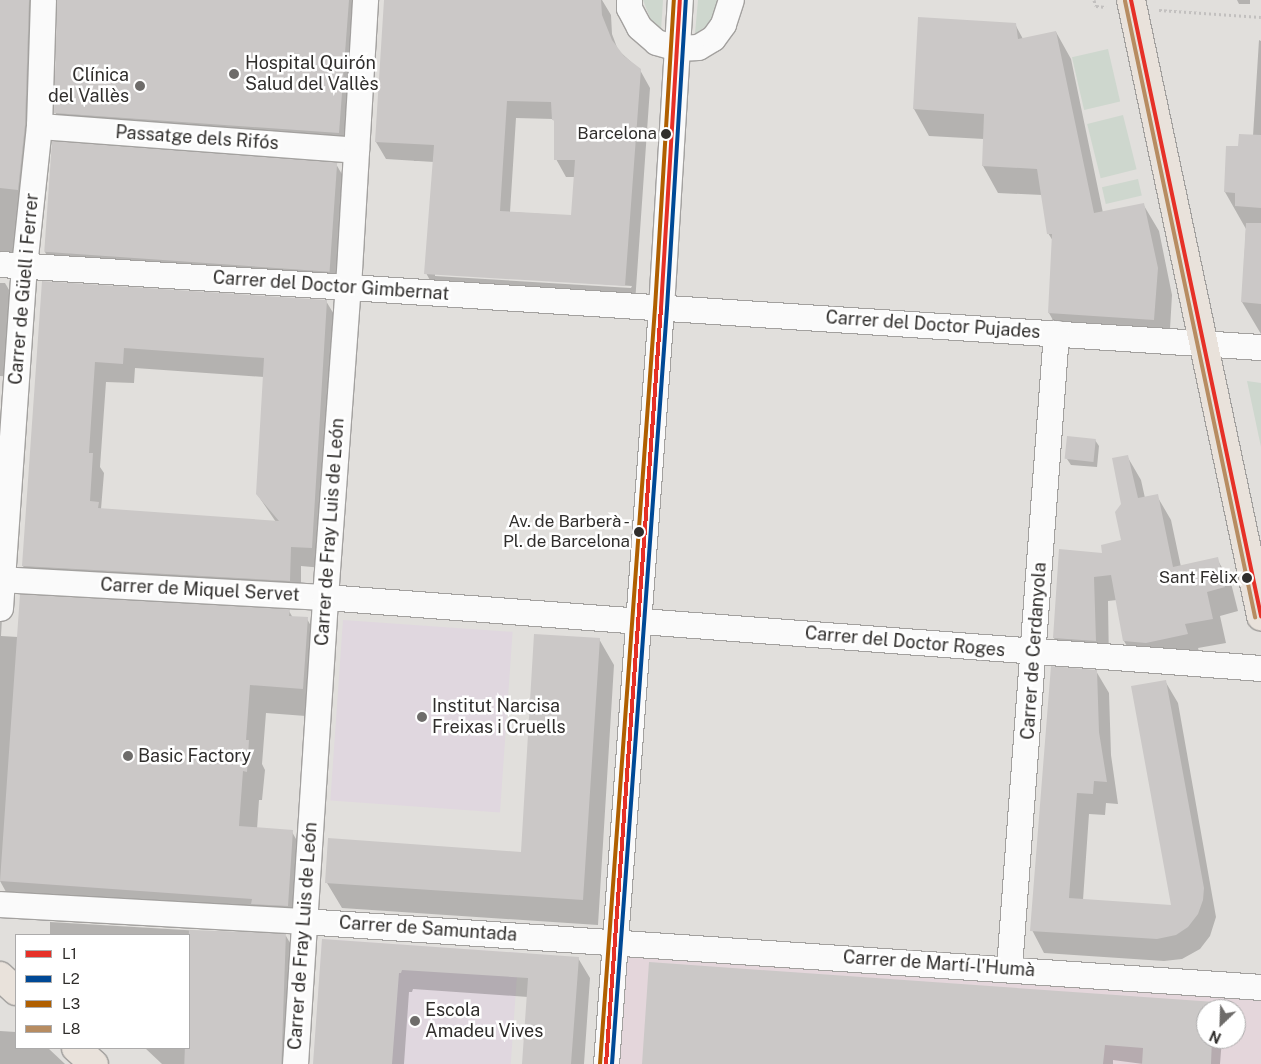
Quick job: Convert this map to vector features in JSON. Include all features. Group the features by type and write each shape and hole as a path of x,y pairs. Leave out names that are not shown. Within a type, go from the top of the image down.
{"main road":[{"path":"1132,4 1261,616"},
{"path":"0,976 15,990"},
{"path":"77,1049 94,1064"}],"street":[{"name":"Carrer de Güell i Ferrer","path":"0,608 12,265 39,126 43,0"},
{"name":"Carrer de Fray Luis de León","path":"295,1064 325,597 348,287 365,0"},
{"path":"629,0 630,8 638,27 656,42 677,48 698,47 713,38 723,24 731,0"},
{"path":"606,1064 661,308 680,0"},
{"name":"Passatge dels Rifós","path":"39,126 356,150"},
{"name":"Carrer del Doctor Gimbernat","path":"12,265 661,308"},
{"name":"Carrer del Doctor Pujades","path":"661,308 1261,347"},
{"name":"Carrer de Cerdanyola","path":"1009,968 1034,653 1056,333"},
{"name":"Carrer de Miquel Servet","path":"1,579 325,597 638,620"},
{"name":"Carrer del Doctor Roges","path":"638,620 1034,653 1261,668"},
{"name":"Carrer de Samuntada","path":"0,904 304,921 616,942"},
{"name":"Carrer de Martí-l'Humà","path":"616,942 1261,987"}],"path":[{"path":"1094,0 1096,6 1132,4 1261,17"}],"shaded area":[{"path":"643,0 663,0 661,31 652,23"},
{"path":"698,0 718,0 712,18 705,27 695,34"},
{"path":"1108,49 1120,102 1084,110 1072,57"},
{"path":"1123,115 1137,169 1101,178 1087,124"},
{"path":"1138,179 1142,196 1106,204 1102,187"},
{"path":"1247,381 1261,383 1261,447"},
{"name":"Institut Narcisa Freixas i Cruells","path":"343,620 513,632 500,812 330,801"},
{"name":"Escola Amadeu Vives","path":"322,939 519,953 511,1064 313,1064"},
{"path":"623,951 1261,997 1261,1064 616,1064"}],"building":[{"path":"0,0 29,0 25,125 18,190 0,188"},
{"name":"Hospital Quirón Salud del Vallès","path":"57,0 349,0 339,133 54,113"},
{"path":"384,0 601,0 602,15 612,40 624,56 641,69 625,286 424,274 434,145 375,142","holes":["507,101 551,102 552,120 554,120 554,160 575,160 571,215 500,211"]},
{"path":"918,17 1016,23 1018,39 1056,31 1094,213 1144,203 1158,268 1154,320 1048,313 1052,234 1047,234 1037,169 982,166 984,114 913,109"},
{"path":"1239,134 1261,135 1261,208 1235,206 1235,193 1224,192 1226,146 1238,146"},
{"path":"52,141 337,161 330,272 44,252"},
{"path":"1246,223 1261,223 1261,304 1241,302"},
{"path":"42,281 327,300 312,548 291,547 290,581 22,566","holes":["124,348 264,358 256,494 279,521 98,508 99,502 90,501 93,453 89,453 95,362 123,364"]},
{"path":"1067,436 1096,439 1093,462 1065,459"},
{"path":"1128,455 1138,498 1158,494 1173,567 1218,557 1225,587 1207,592 1213,619 1185,624 1188,634 1146,643 1123,641 1111,575 1094,577 1096,641 1053,638 1059,549 1102,553 1101,545 1121,540 1115,512 1121,504 1112,458"},
{"name":"Basic Factory","path":"20,594 290,609 289,616 308,617 303,689 250,685 246,740 249,740 247,772 243,771 239,826 293,830 288,906 251,904 252,899 0,881"},
{"path":"534,634 600,638 583,900 325,883 328,838 521,852"},
{"path":"1051,666 1097,670 1099,732 1107,782 1094,781 1093,794 1077,793 1069,898 1171,905 1131,686 1166,680 1204,888 1203,900 1198,914 1188,927 1176,935 1157,939 1030,931"},
{"path":"189,930 286,933 281,1064 184,1064 185,1049 190,1049"},
{"path":"322,939 579,957 571,1064 522,1064 528,978 402,970 399,973 392,1064 313,1064"},
{"path":"649,962 1196,1001 1196,1049 1212,1049 1211,1064 1142,1064 1143,1048 1105,1045 1103,1064 642,1064"}],"transit line":[{"name":"L3","path":"600,1064 655,308 674,0"},
{"name":"L1","path":"606,1064 661,308 680,0"},
{"name":"L2","path":"612,1064 667,308 686,0"},
{"name":"L1","path":"1131,0 1261,616"},
{"name":"L8","path":"1125,1 1255,617"}],"place":[{"name":"Hospital Quirón Salud del Vallès","path":"234,74"},
{"name":"Clínica del Vallès","path":"140,86"},
{"name":"Barcelona","path":"666,134"},
{"name":"Av. de Barberà - Pl. de Barcelona","path":"639,532"},
{"name":"Sant Fèlix","path":"1247,578"},
{"name":"Institut Narcisa Freixas i Cruells","path":"422,717"},
{"name":"Basic Factory","path":"128,756"},
{"name":"Escola Amadeu Vives","path":"415,1021"}]}
